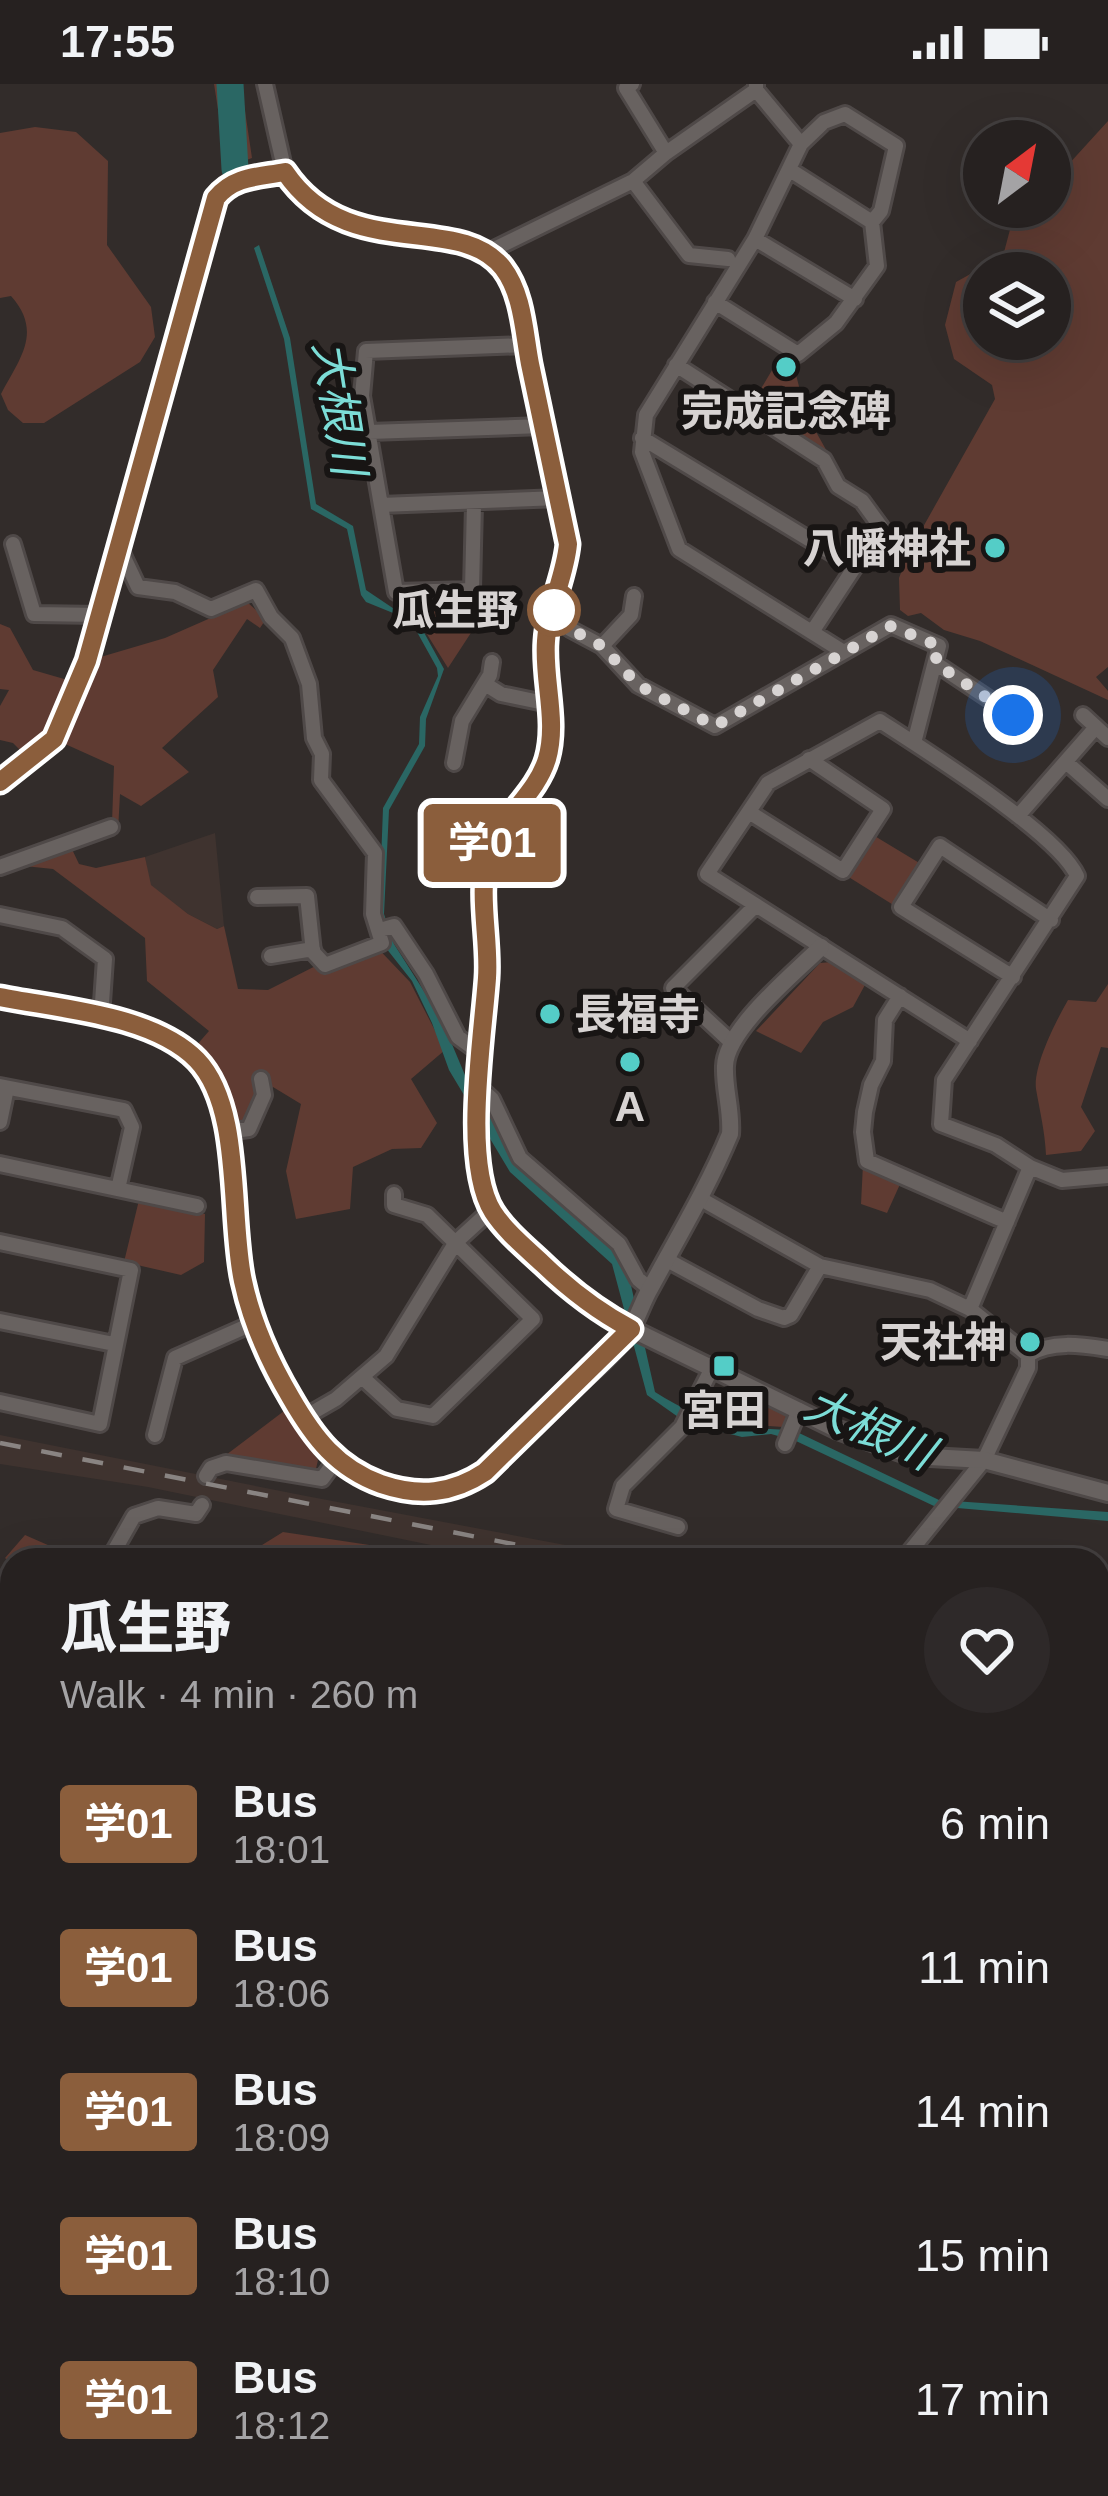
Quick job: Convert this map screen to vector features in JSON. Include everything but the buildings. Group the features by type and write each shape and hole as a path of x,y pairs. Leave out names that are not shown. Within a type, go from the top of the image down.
{"street":[{"path":"265,84 285,172 309,200 350,224 376,232 470,244 488,252 516,291 559,498 568,544 545,643 551,739 546,760 499,830 486,862 488,974 478,1130 479,1173 491,1210 579,1299 712,1368 795,1419 912,1456 984,1460 1108,1493"},
{"path":"632,84 626,88 666,153"},
{"path":"488,252 633,181 756,87 801,144"},
{"path":"716,302 798,354 836,322 877,266 872,222 881,211 896,146 845,114 824,122 801,144 754,238 646,415 642,439 642,452 680,549 842,651"},
{"path":"790,170 872,222"},
{"path":"0,782 54,739 101,615 216,198 236,181 285,172"},
{"path":"633,181 689,255 728,259"},
{"path":"754,238 856,299"},
{"path":"474,504 472,590 396,592 362,396 366,351 526,345"},
{"path":"676,365 824,460 838,486 862,501 881,527 812,632"},
{"path":"369,432 543,425"},
{"path":"642,439 854,566"},
{"path":"381,505 559,498"},
{"path":"120,549 138,587 175,592 211,609 256,590 292,638 309,684 314,738 322,754 321,780 375,853 373,914 426,974 458,1037 480,1053"},
{"path":"0,558 15,550 34,614 101,615"},
{"path":"558,596 568,604 566,625 602,646 638,685 715,726 891,626 939,646 914,743"},
{"path":"602,646 631,615 634,596"},
{"path":"454,763 462,721 485,684 492,662"},
{"path":"935,663 1013,715"},
{"path":"485,684 501,694 549,704"},
{"path":"1018,817 1066,762 1102,732 1083,715"},
{"path":"970,1041 706,874 768,783 880,721 1018,817 1076,870 1075,881 1051,920 1027,949 1013,977 944,1080 941,1124 996,1145 1030,1167 1063,1180 1108,1176"},
{"path":"749,812 843,871 883,808 809,760"},
{"path":"1066,762 1108,799"},
{"path":"0,867 111,827"},
{"path":"1013,977 901,907 940,846 1051,920"},
{"path":"257,897 288,890 307,896 313,949 326,964 382,943 386,928"},
{"path":"730,1041 673,988 756,905"},
{"path":"0,915 62,928 105,959 101,1017"},
{"path":"0,997 146,1028 176,1041 200,1063 220,1100 242,1277 254,1323 303,1418 336,1460 360,1475 387,1486 434,1493 454,1490 485,1472 631,1329 730,1134 724,1067 730,1041 820,947"},
{"path":"271,956 313,949"},
{"path":"900,996 885,1020 884,1061 865,1112 866,1161 1007,1222"},
{"path":"226,1132 249,1129 265,1095 261,1079"},
{"path":"0,1122 3,1087 124,1110 132,1127 118,1189"},
{"path":"479,1090 492,1099 520,1159 619,1244 638,1279 650,1289"},
{"path":"0,1163 197,1206"},
{"path":"970,1309 1030,1167"},
{"path":"699,1198 820,1266 930,1290 970,1309 1028,1355"},
{"path":"363,1378 398,1409 433,1416 533,1319 427,1216 393,1204"},
{"path":"303,1418 363,1378 386,1355 456,1242 491,1210"},
{"path":"0,1242 131,1270 100,1424 0,1402"},
{"path":"667,1260 784,1318 791,1316 820,1266"},
{"path":"0,1321 114,1344"},
{"path":"155,1435 176,1358 254,1323"},
{"path":"1028,1355 1079,1343 1108,1349"},
{"path":"913,1548 984,1460 1028,1368 1028,1355"},
{"path":"678,1527 616,1509 623,1486 687,1417 712,1368"},
{"path":"784,1444 795,1419"},
{"path":"206,1477 211,1468 226,1462 322,1479 336,1460"},
{"path":"116,1548 134,1516 158,1508 196,1514 202,1504"}],"shaded area":[{"path":"214,84 241,84 252,158 227,167"},
{"path":"1108,121 1108,667 1096,677 1108,691 1108,700 980,641 944,630 921,613 908,616 900,610 899,578 909,552 995,399 992,385 954,359 945,325 956,282 963,278 963,360 1071,360 1071,252 1004,252 1010,228 1071,228 1071,162"},
{"path":"35,127 76,132 108,161 107,245 151,307 155,337 140,362 44,423 23,423 8,410 1,394 21,357 27,333 21,309 11,296 0,298 0,133"},
{"path":"784,350 791,355 806,414 829,455 750,407"},
{"path":"478,596 480,619 448,668 420,623 395,597"},
{"path":"247,602 266,619 260,628 247,619 213,670 218,697 162,748 189,772 141,806 120,794 118,831 69,843 79,864 96,868 145,857 151,885 188,914 217,929 224,926 238,989 268,990 369,939 410,982 445,1050 411,1079 437,1123 421,1148 392,1149 353,1167 350,1209 296,1219 286,1171 301,1104 273,1087 246,1124 232,1127 221,1086 195,1047 209,1031 147,981 145,938 53,869 5,864 112,823 114,766 54,739 30,760 13,743 0,740 0,706 9,690 0,689 0,624 10,628 33,670 78,683 87,661 165,638"},
{"path":"215,833 224,926 217,929 150,885 145,857"},
{"path":"873,835 921,864 895,906 847,876"},
{"path":"832,962 866,983 853,1007 823,1022 801,1053 756,1031 820,963"},
{"path":"1108,984 1108,1048 1101,1047 1081,1107 1095,1131 1081,1151 1046,1155 1036,1089 1042,1056 1068,1000 1096,1002"},
{"path":"863,1164 901,1182 887,1213 861,1204"},
{"path":"139,1200 205,1214 204,1262 181,1275 124,1262"},
{"path":"756,1399 787,1412 783,1427 743,1424"},
{"path":"284,1411 318,1460 315,1473 222,1458"},
{"path":"0,1435 581,1548 445,1548 148,1487 0,1464"},
{"path":"283,1532 378,1548 257,1548"},
{"path":"25,1535 55,1548 14,1548"}],"water":[{"path":"259,245 290,338 316,504 353,526 366,590 421,627 444,669 426,719 425,746 389,810 384,914 394,944 441,1018 467,1080 518,1162 618,1255 628,1272 655,1392 716,1422 797,1432 939,1500 1108,1512 1108,1521 934,1506 796,1441 771,1434 742,1437 703,1427 681,1419 647,1395 612,1264 510,1172 449,1070 412,981 386,948 379,915 383,808 419,744 420,717 437,668 417,632 398,615 366,602 361,595 347,529 311,509 284,339 254,248"}],"waterway":[{"name":"大根川","path":"230,84 235,169"}],"railway":[{"path":"0,1443 533,1548"}],"bus line":[{"name":"学01","path":"0,782 54,739 87,661 216,198 225,187 285,172 309,200 350,224 376,232 470,244 488,252 516,291 568,544 545,643 551,739 546,760 499,830 486,862 488,974 480,1053 479,1173 491,1210 516,1238 579,1299 631,1329 485,1472 468,1483 454,1490 418,1492 360,1475 336,1460 315,1437 260,1340 242,1277 220,1100 200,1063 176,1041 146,1028 0,997"}],"place":[{"name":"完成記念碑","path":"786,367"},
{"name":"八幡神社","path":"995,548"},
{"name":"瓜生野","path":"554,610"},
{"name":"長福寺","path":"550,1014"},
{"name":"A","path":"630,1062"},
{"name":"天社神","path":"1030,1342"},
{"name":"宮田","path":"724,1366"}],"route":[{"path":"554,610 567,612 566,625 602,646 638,685 715,726 891,626 939,646 935,663 1013,715"}]}
